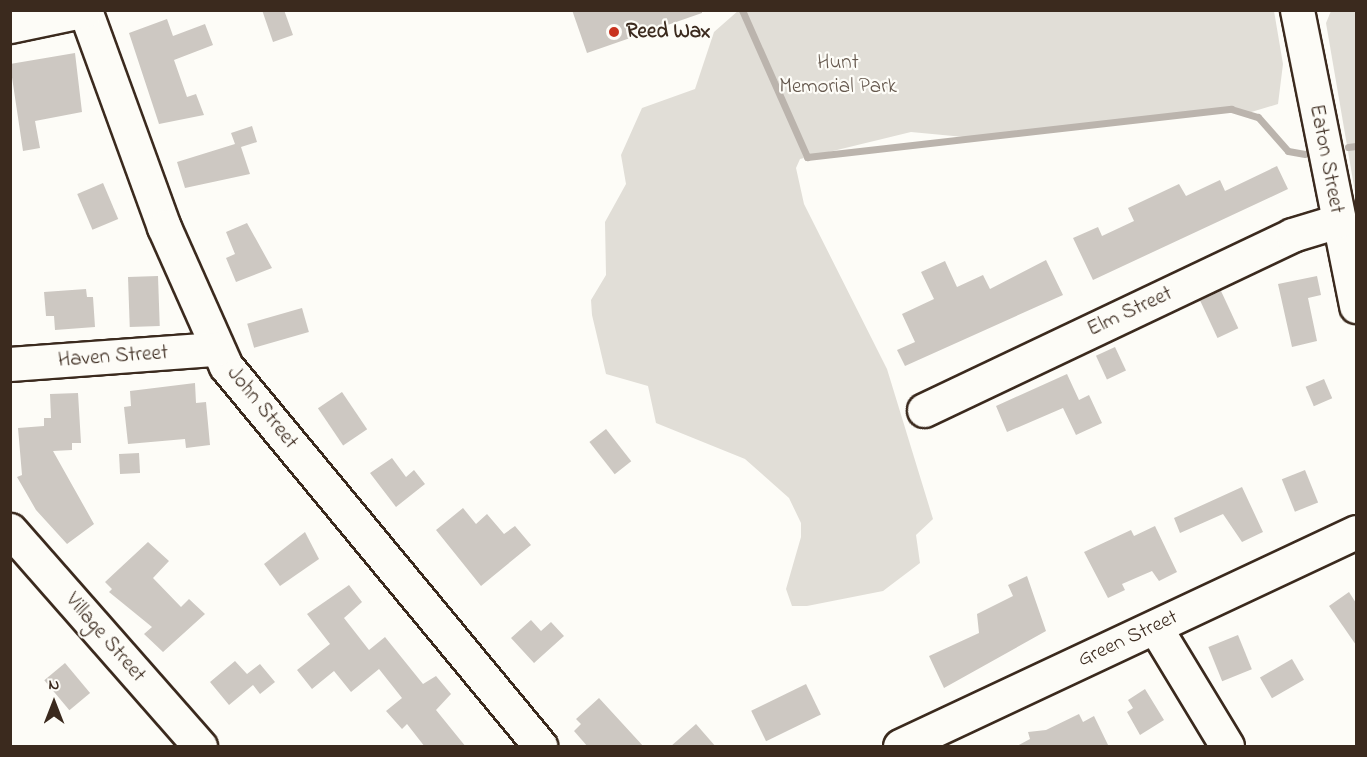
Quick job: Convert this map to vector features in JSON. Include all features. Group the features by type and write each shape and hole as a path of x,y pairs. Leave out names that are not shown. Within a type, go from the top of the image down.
{"street":[{"name":"Eaton Street","path":"1297,10 1356,306"},
{"path":"10,26 85,11"},
{"name":"John Street","path":"85,11 138,160 216,349 540,747"},
{"name":"Elm Street","path":"924,410 1292,236 1338,221"},
{"name":"Haven Street","path":"10,364 216,349"},
{"name":"Village Street","path":"10,530 200,747"},
{"name":"Green Street","path":"900,747 1356,532"},
{"path":"1155,627 1227,747"}],"green space":[{"name":"Hunt Memorial Park","path":"739,10 1274,11 1283,64 1278,104 1248,113 1191,113 964,137 911,132 800,159 796,168 804,204 887,369 933,519 916,535 920,563 883,591 807,606 792,606 786,589 801,537 801,523 789,498 745,459 656,423 648,386 606,374 592,315 591,300 606,275 605,222 626,184 621,155 642,108 695,89 714,32"},
{"path":"1331,11 1356,11 1356,198 1326,23"}],"building":[{"path":"262,10 284,10 293,35 273,42"},
{"name":"Reed Wax","path":"572,10 702,10 702,13 587,53"},
{"path":"167,19 173,36 205,24 213,45 174,60 187,97 196,94 204,115 159,124 129,33"},
{"path":"75,53 82,112 35,121 40,148 23,151 10,64"},
{"path":"252,126 257,142 241,147 250,174 185,188 177,162 235,144 231,133"},
{"path":"1277,166 1288,189 1093,280 1073,238 1098,227 1102,236 1134,221 1128,208 1179,184 1186,196 1220,180 1225,191"},
{"path":"103,183 118,219 92,230 77,194"},
{"path":"247,223 272,268 236,282 226,258 235,254 226,232"},
{"path":"1046,260 1063,295 905,366 897,350 915,342 902,314 934,299 921,272 945,261 957,287 983,275 990,289"},
{"path":"158,276 160,326 130,327 128,277"},
{"path":"1317,276 1321,295 1308,298 1317,341 1292,347 1278,284"},
{"path":"86,289 87,297 93,297 95,327 55,330 54,316 46,316 44,292"},
{"path":"1221,291 1238,328 1217,338 1200,301"},
{"path":"302,308 309,332 254,348 247,324"},
{"path":"1115,347 1126,371 1107,379 1096,356"},
{"path":"1067,374 1079,400 1089,395 1102,423 1076,435 1063,408 1007,432 996,406"},
{"path":"1324,379 1332,398 1314,406 1306,387"},
{"path":"195,383 196,403 206,402 210,445 186,448 185,439 128,444 124,407 131,406 130,391"},
{"path":"342,392 367,429 343,446 318,408"},
{"path":"78,393 81,443 72,443 72,450 53,451 94,524 67,544 36,510 17,477 22,475 18,428 44,426 44,418 51,418 50,394"},
{"path":"606,429 631,461 615,474 589,442"},
{"path":"139,453 140,473 120,474 119,454"},
{"path":"392,458 406,477 414,470 425,484 396,507 370,473"},
{"path":"1305,470 1318,502 1295,512 1282,479"},
{"path":"1242,487 1263,532 1242,542 1223,514 1180,533 1174,518"},
{"path":"463,508 476,524 487,514 504,534 515,526 531,545 481,586 436,530"},
{"path":"1155,526 1177,572 1159,581 1152,571 1122,584 1125,590 1108,598 1084,552 1131,530 1134,536"},
{"path":"305,532 319,559 280,586 264,564"},
{"path":"148,542 169,561 153,578 181,607 189,599 205,614 163,652 144,634 152,627 109,592 112,589 105,582"},
{"path":"1027,576 1046,631 944,688 929,656 979,633 977,614 1013,596 1008,585"},
{"path":"349,585 362,602 344,618 369,650 385,637 423,684 436,676 451,694 436,710 466,747 425,747 407,724 402,729 386,711 402,698 379,669 351,692 334,671 312,689 297,670 330,644 307,614"},
{"path":"1349,592 1356,603 1356,645 1329,606"},
{"path":"531,620 541,631 551,622 564,636 534,663 511,638"},
{"path":"1238,635 1252,669 1222,681 1208,647"},
{"path":"1292,659 1304,680 1272,698 1260,678"},
{"path":"235,661 247,674 260,664 275,682 260,694 253,685 229,705 210,682"},
{"path":"65,663 90,693 69,710 44,680"},
{"path":"806,684 821,715 766,741 751,711"},
{"path":"1145,689 1164,720 1140,735 1127,712 1133,708 1128,700"},
{"path":"599,698 644,747 588,747 574,731 581,724 576,719"},
{"path":"1079,714 1083,722 1094,716 1109,747 1015,747 1030,739 1028,732 1046,730"},
{"path":"696,724 716,747 670,747"}],"waterway":[{"path":"742,10 807,157 1231,109 1258,117 1288,151 1305,154"},
{"path":"1348,147 1356,146"}],"place":[{"name":"Reed Wax","path":"614,32"}]}
